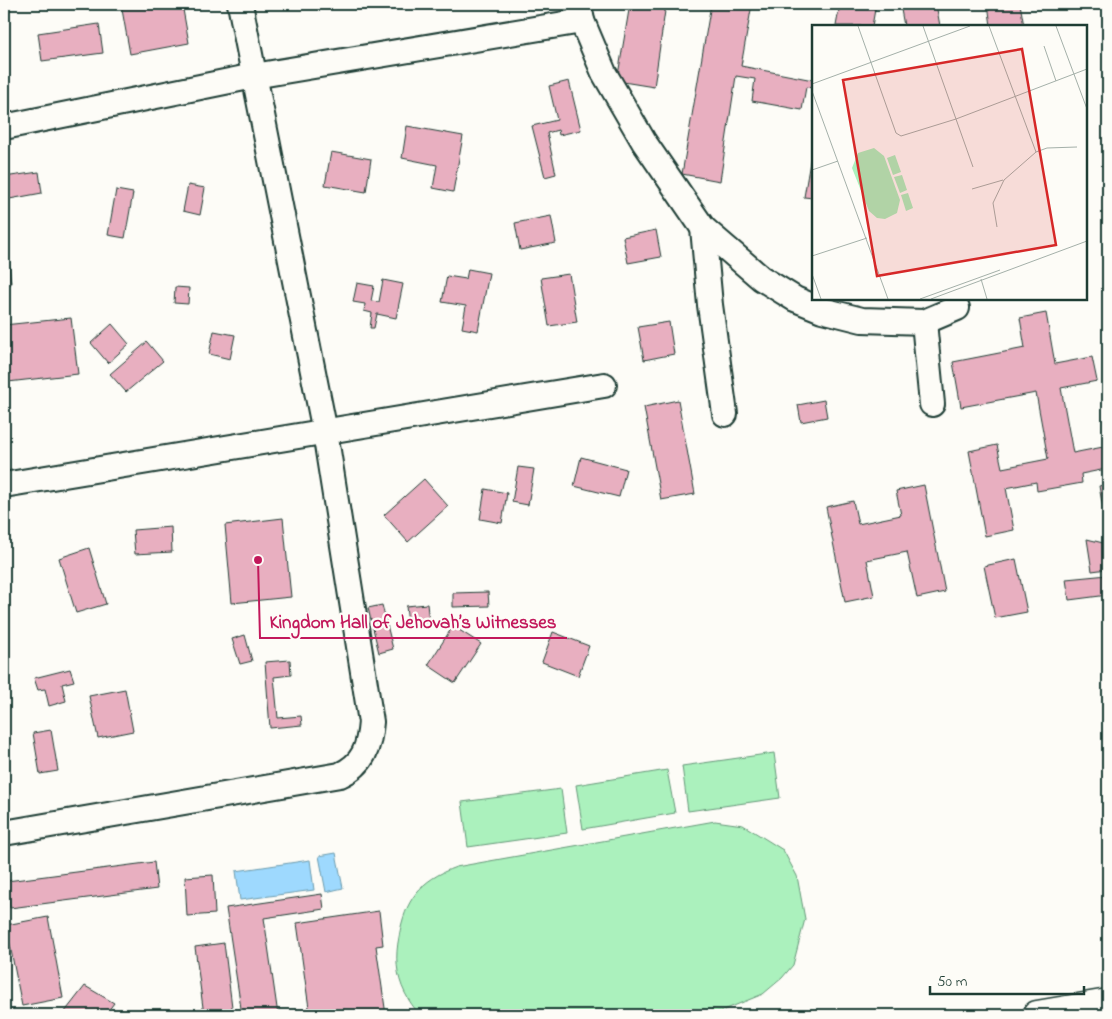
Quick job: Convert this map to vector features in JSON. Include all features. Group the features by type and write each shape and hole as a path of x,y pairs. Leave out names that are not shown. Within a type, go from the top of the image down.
{"highway":[{"path":"1037,1015 1108,1004"}],"street":[{"path":"4,833 340,775 352,770 361,760 370,735 371,722 325,432 240,4"},
{"path":"4,127 581,12 604,73 644,142 703,228 760,278 795,299 822,310 862,320 924,322 957,308"},
{"path":"703,228 710,305 725,414"},
{"path":"924,322 932,404"},
{"path":"4,485 604,386"}],"green space":[{"path":"774,753 780,798 688,811 682,766"},
{"path":"667,770 675,813 583,829 576,785"},
{"path":"561,789 567,833 468,847 462,802"},
{"path":"715,821 743,825 783,850 797,876 805,919 793,965 782,978 763,994 719,1012 704,1015 420,1015 408,999 398,972 397,958 399,937 405,912 416,893 443,872 456,867"}],"water":[{"path":"336,853 343,888 326,892 319,856"},
{"path":"310,860 314,890 240,900 236,871"}],"building":[{"path":"121,4 182,4 189,43 130,54"},
{"path":"630,4 666,4 654,87 617,81"},
{"path":"711,4 752,4 741,66 812,80 812,88 806,87 802,110 752,101 755,79 736,76 720,181 682,174"},
{"path":"840,4 876,4 872,25 836,25"},
{"path":"900,4 936,4 940,25 904,25"},
{"path":"988,4 1020,4 1024,25 991,25"},
{"path":"99,24 103,53 42,61 38,33"},
{"path":"569,81 581,130 559,135 558,130 547,133 556,174 545,177 532,126 557,120 549,86"},
{"path":"407,126 463,136 453,192 433,188 437,165 402,158"},
{"path":"1104,146 1108,146 1108,183"},
{"path":"812,150 812,198 804,197"},
{"path":"331,152 371,159 366,192 325,185"},
{"path":"39,172 42,193 4,200 4,177"},
{"path":"188,185 205,188 200,215 183,211"},
{"path":"116,190 133,193 125,238 108,235"},
{"path":"551,216 556,243 520,250 515,223"},
{"path":"656,230 661,257 628,263 623,237"},
{"path":"4,236 6,236 11,284 4,285"},
{"path":"468,269 489,273 478,331 462,328 466,306 442,302 447,276 466,279"},
{"path":"569,274 577,322 549,326 541,278"},
{"path":"383,280 403,284 396,318 377,314 374,328 370,328 372,313 364,311 365,304 353,302 357,283 374,286 371,301 379,302"},
{"path":"175,287 189,288 188,304 174,303"},
{"path":"1046,313 1055,364 1092,357 1097,381 1061,388 1073,453 1108,446 1108,478 1106,469 1081,474 1082,483 1037,491 1036,482 1006,488 1014,530 985,536 969,451 997,445 1002,468 1048,459 1036,393 961,407 953,362 1025,348 1020,318"},
{"path":"71,318 78,374 8,382 4,325"},
{"path":"669,322 674,354 644,360 638,327"},
{"path":"112,324 129,344 108,363 91,343"},
{"path":"214,331 235,335 230,359 209,354"},
{"path":"147,342 163,361 126,392 110,374"},
{"path":"678,400 695,494 661,500 644,407"},
{"path":"824,400 827,417 801,422 798,405"},
{"path":"581,457 626,469 619,497 574,486"},
{"path":"518,467 534,469 528,505 512,502"},
{"path":"424,479 448,506 408,542 384,515"},
{"path":"1108,484 1108,513 1104,514 1099,486"},
{"path":"924,485 945,592 917,598 907,552 867,560 874,596 845,602 826,507 853,501 858,524 901,515 896,491"},
{"path":"485,489 507,493 502,523 480,519"},
{"path":"283,518 291,597 232,603 225,525"},
{"path":"171,527 172,552 135,554 133,530"},
{"path":"1087,539 1103,543 1107,569 1092,571"},
{"path":"89,548 106,604 76,613 59,558"},
{"path":"1016,559 1027,612 995,618 984,566"},
{"path":"1108,575 1108,595 1069,600 1066,579"},
{"path":"488,592 489,606 453,607 453,593"},
{"path":"427,604 429,622 408,624 406,606"},
{"path":"382,605 393,649 379,653 368,608"},
{"path":"453,626 481,644 455,683 428,665"},
{"path":"553,632 589,646 578,676 542,662"},
{"path":"245,635 252,661 240,664 232,639"},
{"path":"290,660 291,675 274,677 278,718 301,716 302,725 270,728 265,662"},
{"path":"70,669 74,681 62,684 66,701 49,706 45,689 38,690 34,678"},
{"path":"125,689 133,731 98,738 89,696"},
{"path":"51,730 58,771 40,774 33,733"},
{"path":"154,862 157,889 10,908 7,881"},
{"path":"213,875 215,914 187,916 185,877"},
{"path":"322,894 324,909 264,918 278,1015 242,1015 226,908"},
{"path":"379,911 383,945 376,946 386,1015 310,1015 297,923"},
{"path":"48,917 63,998 22,1006 6,925"},
{"path":"224,943 233,1015 204,1015 195,947"},
{"path":"85,986 114,1003 105,1015 67,1015 64,1013"}],"place":[{"name":"Kingdom Hall of Jehovah’s Witnesses","path":"258,560"}]}
